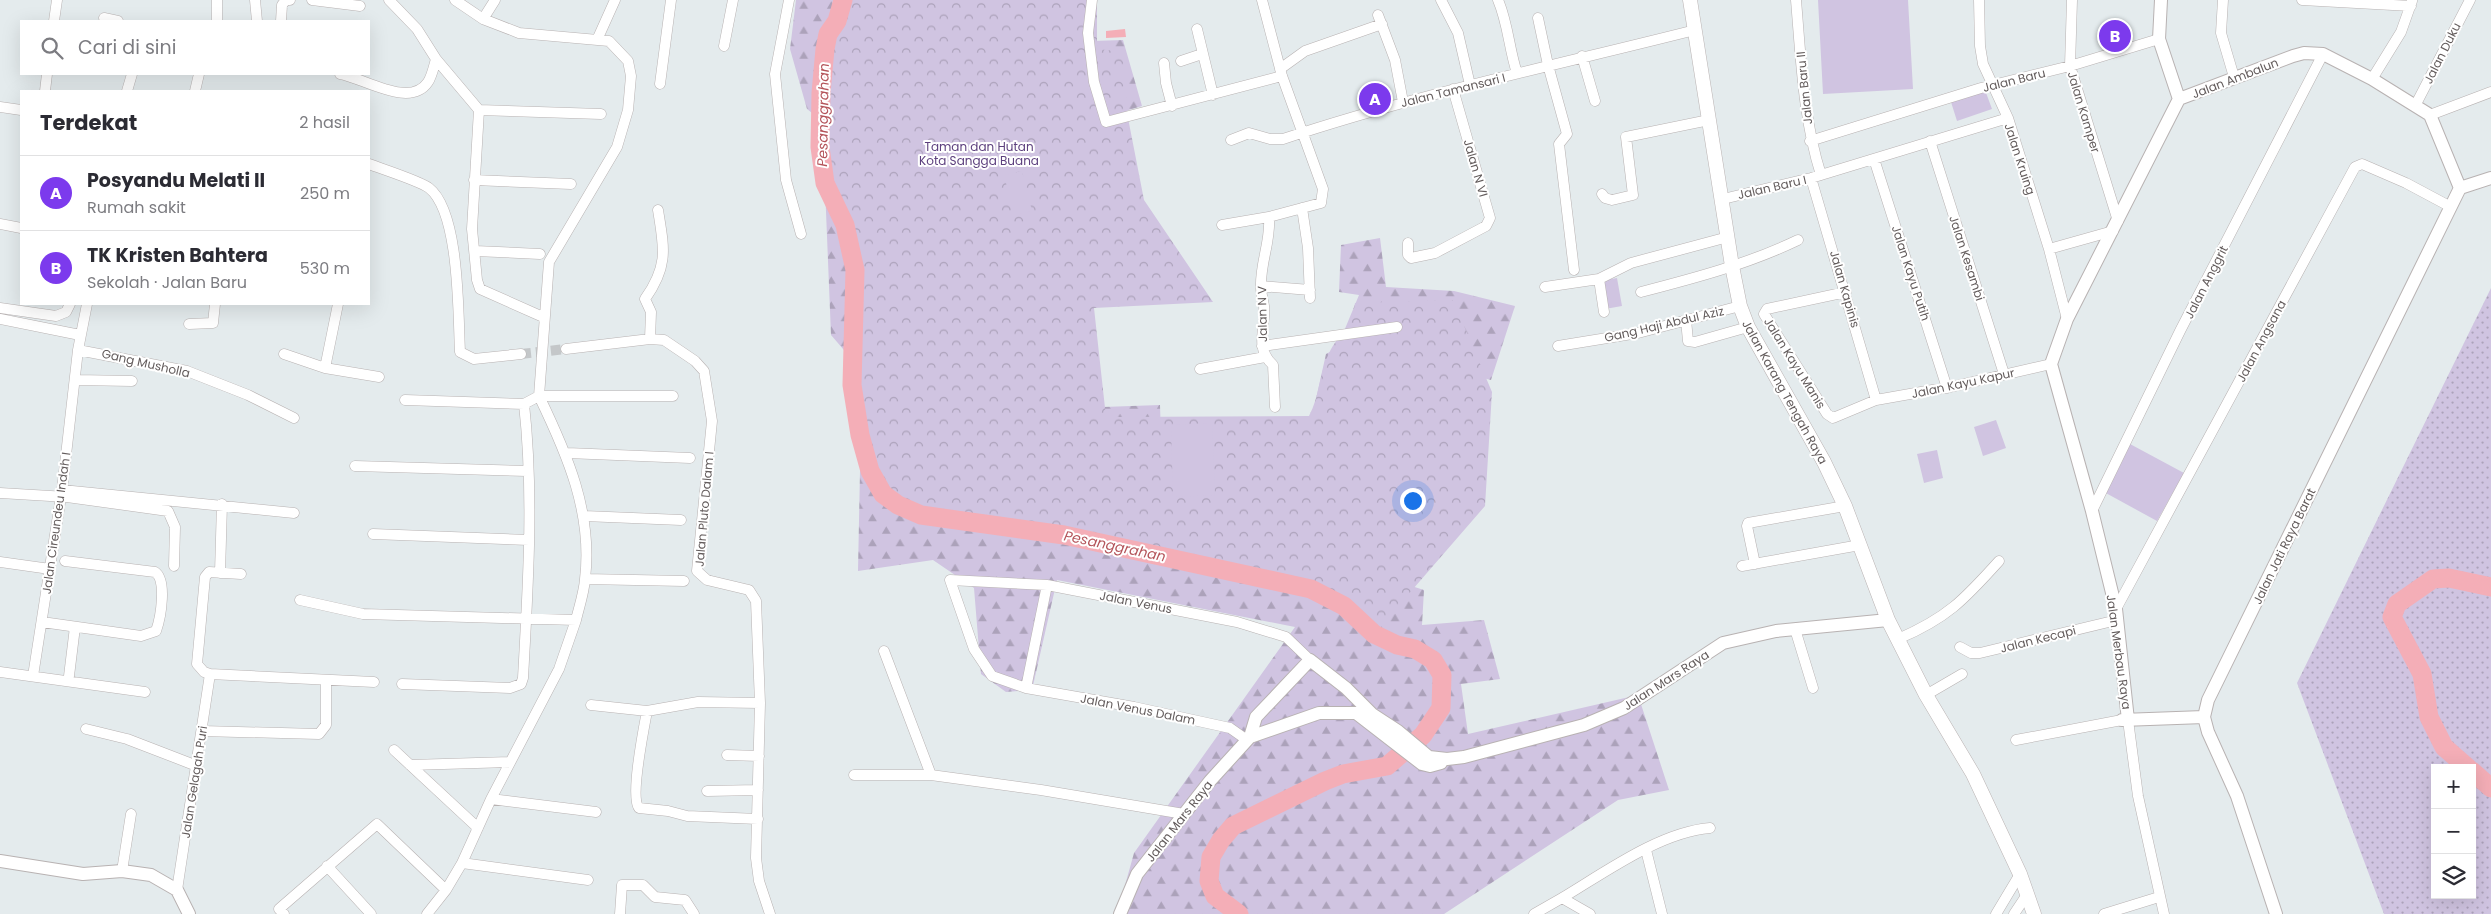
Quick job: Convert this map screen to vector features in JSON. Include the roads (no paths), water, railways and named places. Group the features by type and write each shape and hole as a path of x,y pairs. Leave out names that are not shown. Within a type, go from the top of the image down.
{"main road":[{"name":"Jalan Karang Tengah Raya","path":"1690,0 1740,306 1748,327 1806,427 1845,506 1880,597 1882,620 1898,639 1926,695 1973,774 2020,874 2034,914"}],"street":[{"path":"54,20 56,0"},
{"path":"217,0 217,20"},
{"path":"254,0 257,20"},
{"path":"281,20 282,5 286,0 290,0"},
{"path":"312,0 360,6"},
{"path":"389,0 417,29 436,59 479,110 472,228 476,280 480,289 543,317"},
{"path":"427,914 446,890 462,863 491,799 559,669 571,620 585,579 584,516 567,453 539,396 543,364 543,317 549,262 617,147 628,110 631,76 628,61 609,42 519,32 483,19 455,0"},
{"path":"483,19 495,0"},
{"path":"596,40 615,0"},
{"path":"660,84 671,0"},
{"path":"724,46 733,0"},
{"path":"789,0 775,74 786,180 801,234"},
{"path":"1092,0 1088,33 1094,82 1106,122 1213,95 1281,72 1305,51 1380,20 1395,60 1404,102"},
{"path":"1222,225 1269,217 1321,203 1323,189 1301,133 1281,72 1262,0"},
{"path":"1441,0 1458,33 1470,85"},
{"path":"1498,0 1505,15 1510,52 1517,73"},
{"name":"Jalan Baru II","path":"1796,0 1810,141 1816,177"},
{"name":"Jalan Kruing","path":"1978,0 1980,46 1983,64 2008,118 2049,249 2067,320"},
{"name":"Jalan Kamper","path":"2072,0 2070,66 2115,226"},
{"path":"2161,0 2158,39 2179,99"},
{"path":"2223,0 2222,33 2234,77"},
{"path":"2302,0 2412,3 2401,32 2372,79"},
{"name":"Jalan Duku","path":"2415,106 2470,0"},
{"path":"104,18 113,20"},
{"path":"1538,18 1548,65 1567,134 1559,144 1574,270"},
{"path":"1197,29 1213,95"},
{"name":"Jalan Tamansari I","path":"1231,140 1249,133 1270,139 1283,139 1453,89 1582,56 1695,30"},
{"name":"Jalan Baru","path":"1810,141 1992,85 2070,66 2158,39"},
{"name":"Jalan Ambalun","path":"2051,364 2067,320 2179,99 2293,56 2304,53 2323,54 2372,79 2430,115"},
{"path":"1181,61 1202,54"},
{"name":"Jalan Anggrit","path":"2092,511 2180,331 2323,54"},
{"path":"1582,56 1595,101"},
{"path":"347,75 354,76 395,93 414,92 428,83 436,59"},
{"path":"1164,62 1166,83 1172,106"},
{"path":"45,90 47,75"},
{"path":"127,90 132,75"},
{"path":"194,90 199,75"},
{"name":"Jalan N VI","path":"1408,242 1408,255 1411,258 1435,253 1486,226 1490,218 1453,89"},
{"path":"2491,92 2430,115 2460,188 2491,178"},
{"path":"0,107 20,110"},
{"path":"479,110 601,114"},
{"name":"Jalan Baru I","path":"1723,199 1816,177 2008,118"},
{"path":"1602,194 1605,198 1612,200 1633,195 1626,137 1709,120"},
{"name":"Jalan Kesambi","path":"1930,141 2004,374"},
{"name":"Jalan Kayu Putih","path":"1874,159 1947,388"},
{"path":"370,164 429,188 442,204 455,255 460,352 474,359 521,354"},
{"name":"Jalan Angsana","path":"2116,614 2355,167 2362,164 2406,183 2451,207"},
{"name":"Jalan Kapinis","path":"1816,177 1876,400"},
{"path":"474,180 571,184"},
{"name":"Jalan Jati Raya Barat","path":"2204,717 2208,700 2460,188"},
{"path":"1261,286 1310,294 1308,248 1302,208"},
{"path":"650,339 651,312 645,299 657,282 665,251 658,210"},
{"name":"Jalan N V","path":"1269,217 1270,228 1261,286 1264,308 1262,346 1265,357 1273,365 1275,407"},
{"path":"0,224 20,228"},
{"path":"2049,249 2115,226"},
{"path":"1545,287 1599,279 1631,263 1728,237"},
{"path":"1641,292 1732,266 1768,254 1798,240"},
{"path":"475,251 540,254"},
{"path":"1599,279 1604,312"},
{"name":"Jalan Kayu Manis","path":"1846,292 1767,309 1764,311 1765,319 1830,416 1836,418 1876,400"},
{"path":"0,308 56,316 66,312 70,305"},
{"name":"Jalan Cireundeu Indah I","path":"33,676 62,493 78,350 87,305"},
{"path":"189,324 213,323 215,305"},
{"path":"325,368 338,305"},
{"name":"Gang Haji Abdul Aziz","path":"1558,346 1638,333 1740,306"},
{"path":"0,319 80,335"},
{"path":"1686,320 1688,341 1695,342 1748,327"},
{"path":"1262,346 1397,327"},
{"name":"Jalan Pluto Dalam I","path":"566,349 650,339 664,340 696,361 704,371 712,421 697,571 707,580 749,590 756,601 760,703 756,858 758,873 770,914"},
{"name":"Gang Musholla","path":"78,350 188,372 248,395 294,418"},
{"path":"284,354 325,368 379,376"},
{"path":"1200,369 1265,357"},
{"name":"Jalan Merbau Raya","path":"2051,364 2092,511 2116,614 2125,720 2138,796 2164,914"},
{"name":"Jalan Kayu Kapur","path":"1876,400 1947,388 2051,364"},
{"path":"76,380 132,381"},
{"path":"405,400 524,404 539,396 673,396"},
{"path":"402,684 517,687 524,678 531,619 528,471 524,404"},
{"path":"567,453 690,458"},
{"path":"355,466 528,471"},
{"path":"0,493 62,493 222,504 294,513"},
{"path":"62,493 168,511 175,527 174,566"},
{"path":"220,573 222,504"},
{"path":"1755,564 1748,523 1845,506"},
{"path":"584,516 681,520"},
{"path":"373,534 528,540"},
{"path":"1742,566 1860,545"},
{"path":"42,622 141,636 150,635 156,631 162,584 159,575 155,572 65,561"},
{"path":"1898,639 1924,628 1947,613 1972,592 1999,561"},
{"path":"0,562 50,569"},
{"path":"241,574 209,572 204,577 199,668 210,674 374,682"},
{"path":"585,579 684,581"},
{"name":"Jalan Venus","path":"950,580 1048,584 1237,622 1286,637 1310,660"},
{"name":"Jalan Venus Dalam","path":"950,580 974,649 992,676 1026,688 1134,707 1230,728 1249,738"},
{"path":"1026,688 1048,584"},
{"path":"300,600 363,614 571,620"},
{"name":"Jalan Kecapi","path":"1960,647 1971,653 1980,653 2116,614"},
{"name":"Jalan Mars Raya","path":"1249,738 1326,712 1356,713 1394,736 1426,761 1464,757 1584,725 1624,708 1723,643 1795,629 1882,620"},
{"path":"69,676 75,627"},
{"path":"1795,629 1813,688"},
{"path":"884,650 932,775"},
{"name":"Jalan Mars Raya","path":"1120,914 1137,874 1210,780 1249,738 1256,717 1310,660 1346,688 1394,736"},
{"path":"0,672 145,692"},
{"name":"Jalan Gelagah Puri","path":"177,890 210,674"},
{"path":"1926,695 1962,674"},
{"path":"202,731 319,734 326,725 326,680"},
{"path":"591,705 647,711 698,702 760,703"},
{"path":"647,711 636,778 636,804 639,808 668,810 686,816 758,819"},
{"path":"2016,740 2125,720 2204,717 2237,796 2276,914"},
{"path":"86,729 127,738 197,766"},
{"path":"394,750 478,828"},
{"path":"727,755 759,756"},
{"path":"410,765 510,762"},
{"path":"854,775 932,775 1041,790 1184,814"},
{"path":"707,790 758,790"},
{"path":"491,799 596,812"},
{"path":"122,871 131,814"},
{"path":"284,914 279,908 377,824 446,890"},
{"path":"1534,914 1646,850 1673,837 1710,828"},
{"path":"1646,850 1662,914"},
{"path":"0,861 83,874 122,871 151,875 177,890 189,914"},
{"path":"462,863 588,880"},
{"path":"327,866 372,914"},
{"path":"1996,914 2020,874"},
{"path":"620,914 622,885 644,885 655,898 685,900 694,914"},
{"path":"2014,914 2028,893"},
{"path":"1562,898 1590,914"},
{"path":"2104,914 2159,898"}],"waterway":[{"name":"Pesanggrahan","path":"843,0 837,21 828,34 825,49 821,93 820,147 825,183 845,225 855,270 852,385 860,435 870,471 883,494 898,505 921,515 1064,535 1311,589 1344,606 1374,634 1397,645 1415,649 1433,660 1442,675 1441,708 1423,735 1387,766 1343,774 1325,781 1233,826 1221,840 1211,857 1209,881 1215,896 1239,914"},
{"path":"2463,764 2444,747 2429,717 2422,674 2392,617 2397,604 2433,579 2449,578 2491,587"},
{"path":"2476,775 2491,788"}],"tunnel":[{"path":"521,354 566,349"}],"place":[{"name":"TK Kristen Bahtera","path":"2115,36"},
{"name":"Posyandu Melati II","path":"1375,99"}],"park label":[{"name":"Taman dan Hutan Kota Sangga Buana","path":"979,153"}]}
